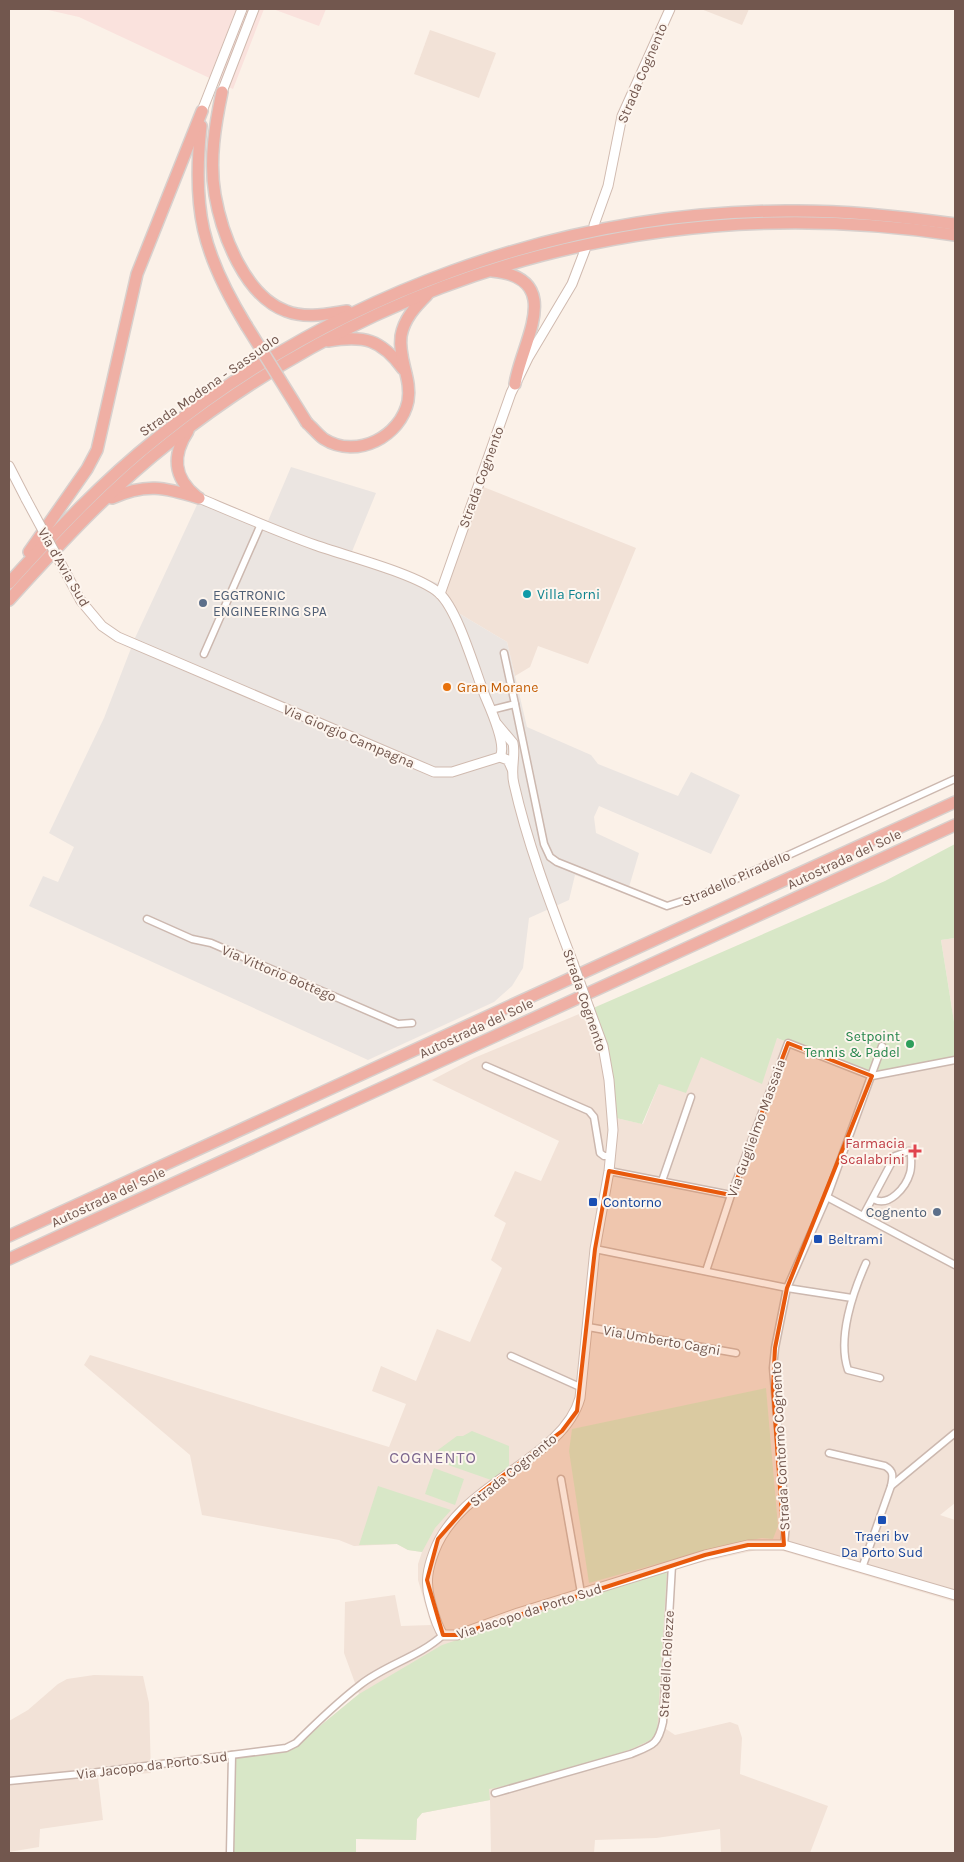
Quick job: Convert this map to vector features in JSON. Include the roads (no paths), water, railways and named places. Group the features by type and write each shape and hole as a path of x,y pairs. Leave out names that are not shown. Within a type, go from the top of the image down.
{"highway":[{"path":"199,157 210,117 222,92"},
{"path":"222,92 214,145 215,195 230,246 242,270 256,291 286,312 308,316 361,308"},
{"path":"202,111 198,203 203,234 211,261 223,288 308,423 325,439 341,445 356,447 380,440 404,415 409,389 400,348 404,327 408,316 430,291"},
{"path":"9,581 97,450 137,274 202,111"},
{"name":"Strada Modena - Sassuolo","path":"9,581 116,474 158,437 245,375 293,345 361,308 439,275 515,250 591,232 660,220 729,213 794,211 898,216 955,224"},
{"name":"Strada Modena - Sassuolo","path":"9,600 103,502 192,425 277,367 319,343 350,326 430,291 519,260 597,242 662,231 729,224 845,224 899,228 955,236"},
{"path":"488,271 504,272 521,281 535,299 535,318 518,367 515,384"},
{"path":"319,343 351,339 371,340 387,350 404,371"},
{"path":"192,425 182,439 176,459 182,482 199,498"},
{"path":"103,502 126,492 151,487 177,491 199,498"},
{"name":"Autostrada del Sole","path":"9,1236 955,802"},
{"name":"Autostrada del Sole","path":"9,1259 955,825"}],"street":[{"path":"202,111 242,9"},
{"path":"222,92 254,9"},
{"name":"Strada Cognento","path":"594,225 608,186 622,116 670,9"},
{"name":"Strada Cognento","path":"512,769 503,758 503,745 452,611 440,594 515,384 528,358 572,284 585,250"},
{"name":"Via d'Avia Sud","path":"9,466 81,601 102,626 118,637 197,671"},
{"path":"199,498 313,545 428,585 440,594"},
{"path":"204,654 261,524"},
{"path":"492,714 515,704 504,653"},
{"name":"Via Giorgio Campagna","path":"197,671 434,772 452,772 503,758"},
{"name":"Stradello Piradello","path":"515,704 544,844 550,857 557,862 667,906 701,895 955,779"},
{"name":"Strada Cognento","path":"443,1635 432,1607 427,1580 427,1572 438,1539 476,1496 517,1467 571,1422 580,1398 595,1249 613,1172 610,1156 613,1130 609,1080 602,1046 541,878 512,769 513,742 492,714"},
{"name":"Via Vittorio Bottego","path":"147,919 192,939 211,943 398,1024 412,1023"},
{"name":"Via Guglielmo Massaia","path":"706,1271 731,1195 788,1043 872,1076"},
{"name":"Strada Contorno Cognento","path":"784,1545 786,1524 773,1368 775,1348 787,1288 827,1197 882,1046"},
{"path":"872,1076 955,1060"},
{"path":"486,1066 589,1111 594,1117 600,1152 604,1156 610,1156"},
{"path":"662,1181 691,1097"},
{"path":"863,1216 895,1156 909,1151 911,1153 910,1174 897,1194 890,1200 876,1202 872,1200"},
{"path":"613,1172 731,1195"},
{"path":"827,1197 955,1265"},
{"path":"595,1249 787,1288 852,1298"},
{"path":"866,1263 852,1298 844,1357 848,1370 880,1378"},
{"name":"Via Umberto Cagni","path":"588,1327 736,1353"},
{"path":"511,1356 580,1387"},
{"path":"891,1486 955,1433"},
{"path":"829,1453 885,1466 890,1469 893,1476 862,1568"},
{"path":"561,1479 582,1593"},
{"name":"Via Jacopo da Porto Sud","path":"9,1781 278,1750 292,1746 360,1685 399,1661 434,1644 443,1635 457,1635 672,1565 748,1545 784,1545 955,1595"},
{"name":"Stradello Polezze","path":"495,1792 631,1754 652,1746 659,1739 663,1722 672,1565"},
{"path":"230,1853 232,1755"}],"place":[{"name":"Villa Forni","path":"527,594"},
{"name":"EGGTRONIC ENGINEERING SPA","path":"203,603"},
{"name":"Gran Morane","path":"447,687"},
{"name":"Setpoint Tennis & Padel","path":"910,1044"},
{"name":"Farmacia Scalabrini","path":"915,1151"},
{"name":"Contorno","path":"593,1202"},
{"name":"Cognento","path":"937,1212"},
{"name":"Beltrami","path":"818,1239"},
{"name":"Traeri bv Da Porto Sud","path":"882,1520"}],"district":[{"name":"COGNENTO","path":"433,1457"}]}
